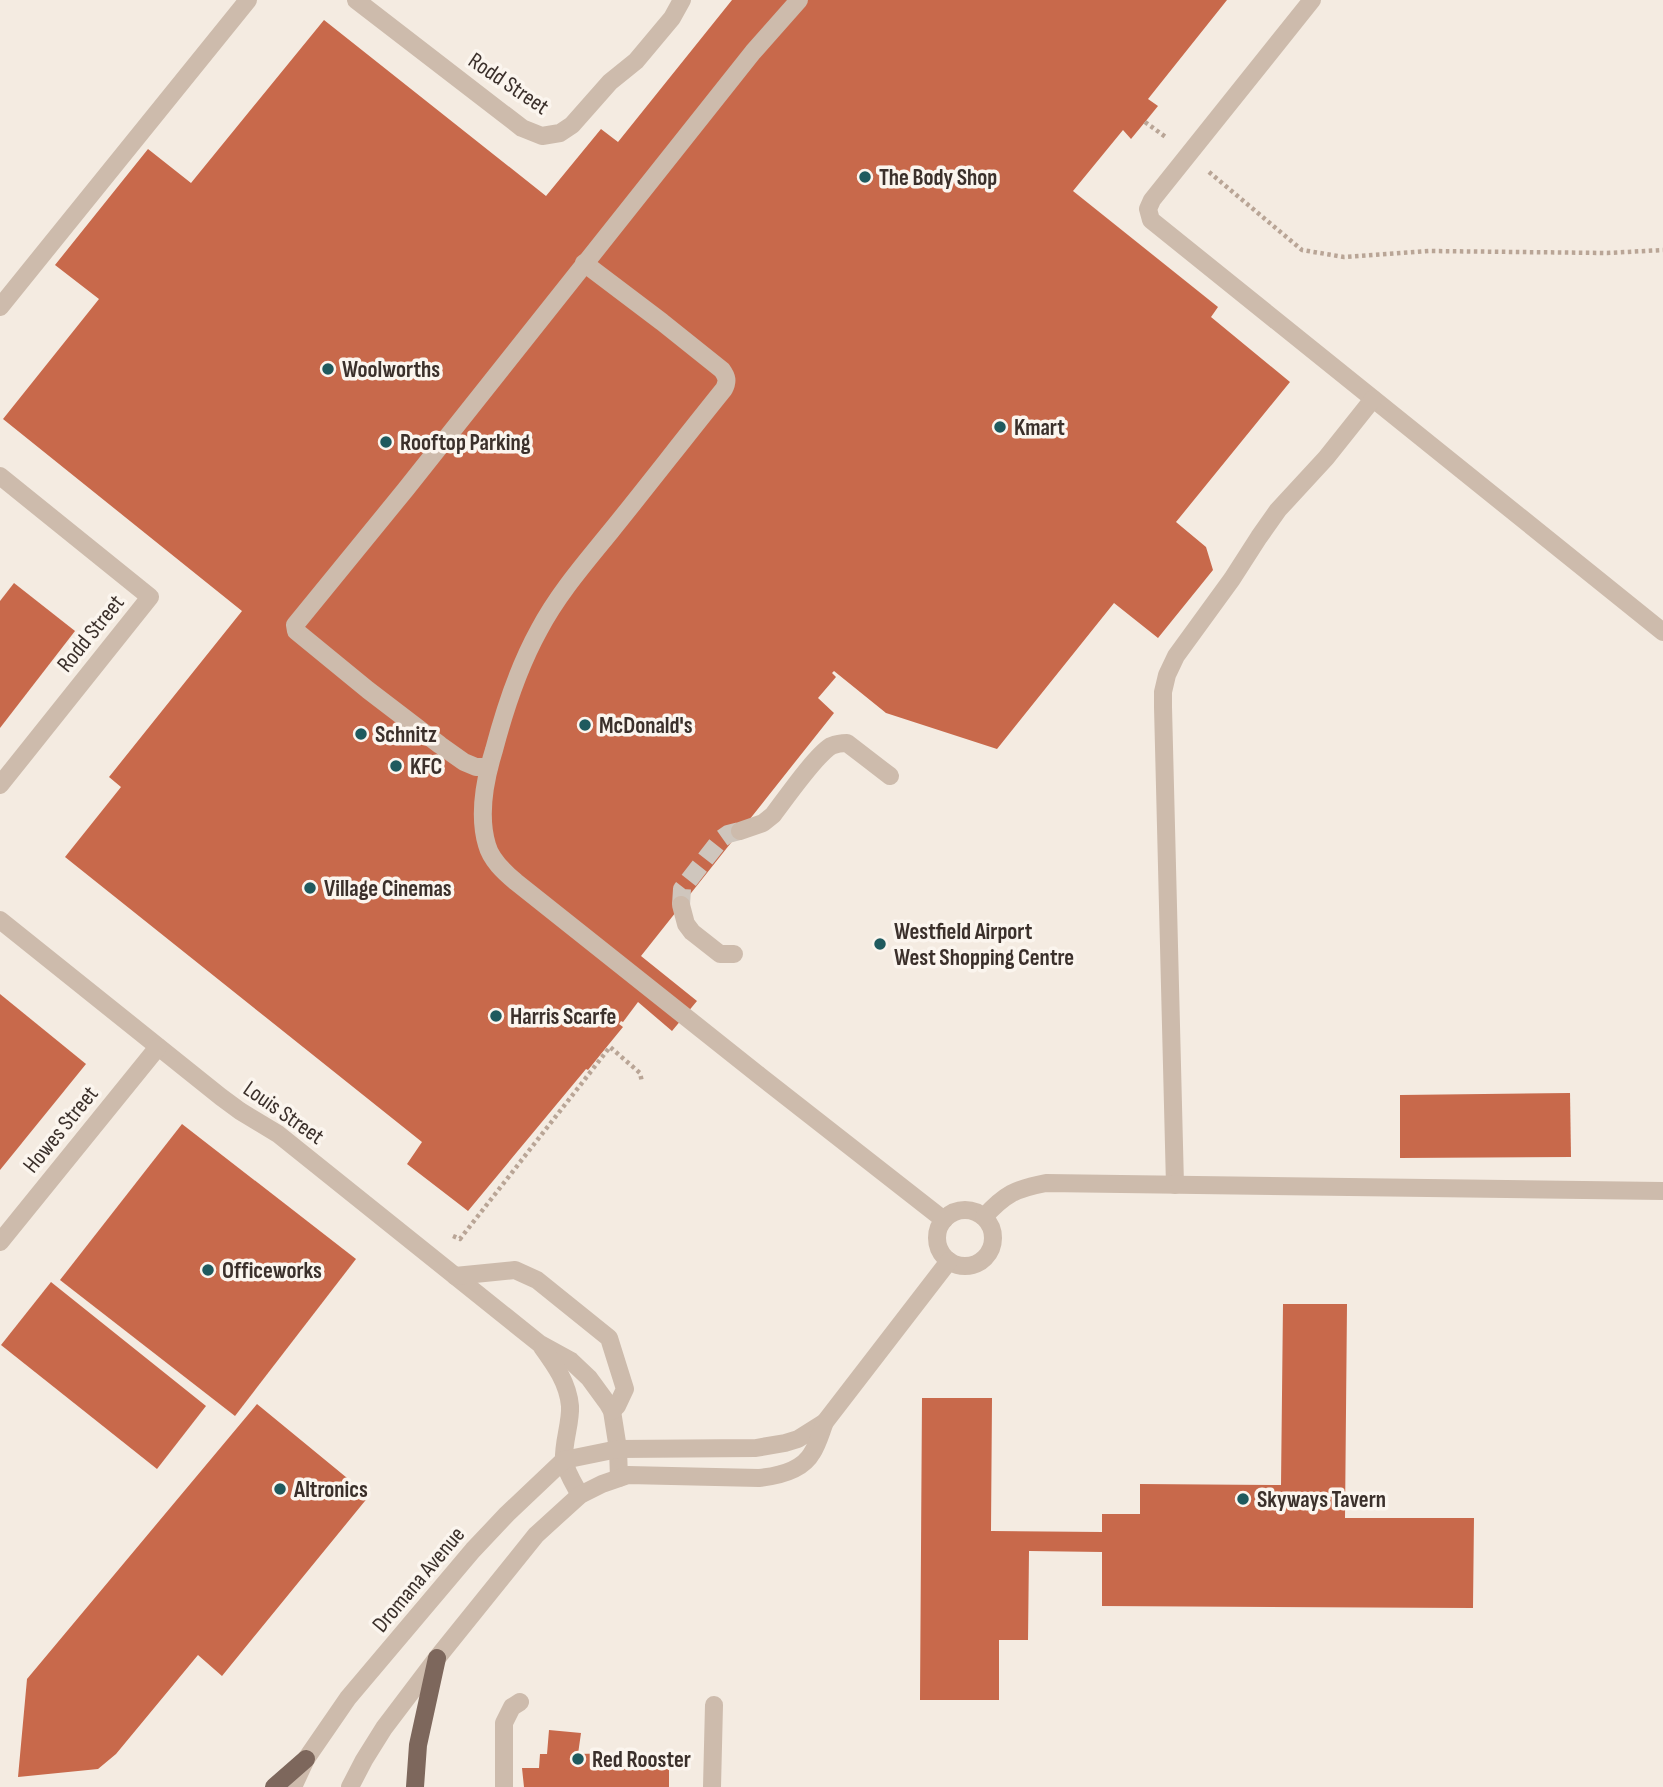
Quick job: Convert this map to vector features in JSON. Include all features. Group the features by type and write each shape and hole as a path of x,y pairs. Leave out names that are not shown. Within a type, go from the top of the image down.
{"main road":[{"path":"415,1787 418,1745 437,1657"},
{"path":"274,1787 306,1759"}],"street":[{"path":"0,307 248,0"},
{"name":"Rodd Street","path":"356,0 512,121 542,136 560,133 572,125 610,82 636,61 672,18 682,0"},
{"path":"489,767 464,762 440,746 296,631 295,625 753,52 799,0"},
{"path":"1312,0 1150,205 1148,212 1151,220 1663,632"},
{"path":"584,263 722,370 727,382 574,578 539,628 518,674 489,767 483,807 487,845 504,872 944,1220"},
{"path":"1175,1185 1163,707 1167,675 1176,656 1278,510 1326,458 1373,399"},
{"name":"Rodd Street","path":"0,476 150,597 0,785"},
{"path":"740,831 773,815 821,754 831,746 847,743 890,776"},
{"path":"681,905 686,924 692,932 720,954 734,954"},
{"name":"Louis Street","path":"0,920 240,1111 278,1134 540,1344 571,1361 598,1390 612,1411 620,1478"},
{"name":"Howes Street","path":"0,1242 158,1047"},
{"path":"984,1217 999,1200 1016,1190 1046,1183 1663,1191"},
{"path":"958,1210 976,1212 984,1217 993,1233 990,1251 984,1259 967,1266 958,1265 942,1255 937,1237 938,1228 944,1220 958,1210"},
{"path":"350,1787 384,1728 437,1657 536,1535 580,1495 628,1475 759,1478 788,1472 813,1453 825,1422 949,1261"},
{"path":"455,1276 515,1270 537,1280 609,1338 625,1389 612,1411"},
{"name":"Louis Street","path":"540,1344 566,1386 570,1407 564,1461"},
{"path":"580,1495 564,1461 618,1450 757,1448 798,1439 825,1422"},
{"name":"Dromana Avenue","path":"293,1787 306,1759 348,1698 473,1550 564,1461"},
{"path":"505,1787 503,1723 512,1707 520,1702"},
{"path":"712,1787 715,1704"}],"path":[{"path":"1145,122 1188,154 1302,250 1344,257 1429,251 1607,253 1663,250"},
{"path":"448,1234 460,1239 610,1047 640,1073 642,1082"}],"building":[{"path":"732,0 1227,0 1148,99 1158,106 1131,139 1123,130 1073,191 1218,307 1211,317 1290,382 1176,522 1206,547 1213,570 1158,638 1114,603 997,749 886,713 834,671 832,673 836,677 818,698 834,713 641,956 697,1001 672,1031 638,1002 619,1024 623,1027 468,1211 407,1164 422,1142 65,857 121,787 109,777 242,611 3,419 99,299 55,265 148,149 191,183 324,20 546,196 601,129 618,142"},
{"path":"14,583 75,631 0,728 0,601"},
{"path":"0,994 86,1064 0,1170"},
{"path":"1570,1093 1571,1157 1400,1158 1400,1095"},
{"name":"Officeworks","path":"182,1124 356,1259 235,1416 60,1280"},
{"path":"51,1282 206,1406 157,1469 1,1345"},
{"name":"Skyways Tavern","path":"1283,1304 1347,1304 1345,1518 1474,1518 1473,1608 1102,1606 1102,1552 1029,1551 1028,1640 999,1640 999,1700 920,1700 922,1398 992,1398 991,1531 1102,1532 1102,1514 1140,1514 1140,1484 1281,1485"},
{"path":"257,1404 369,1496 222,1676 198,1655 116,1754 98,1769 18,1777 27,1679"},
{"name":"Red Rooster","path":"549,1730 581,1733 578,1754 617,1753 618,1764 669,1765 669,1787 524,1787 522,1768 539,1768 540,1754 547,1754"}],"tunnel":[{"path":"681,905 682,889 721,839 740,831"}],"place":[{"name":"The Body Shop","path":"865,177"},
{"name":"Woolworths","path":"328,369"},
{"name":"Kmart","path":"1000,427"},
{"name":"Rooftop Parking","path":"386,442"},
{"name":"McDonald's","path":"585,725"},
{"name":"Schnitz","path":"361,734"},
{"name":"KFC","path":"396,766"},
{"name":"Village Cinemas","path":"310,888"},
{"name":"Westfield Airport West Shopping Centre","path":"880,944"},
{"name":"Harris Scarfe","path":"496,1016"},
{"name":"Officeworks","path":"208,1270"},
{"name":"Altronics","path":"280,1489"},
{"name":"Skyways Tavern","path":"1243,1499"},
{"name":"Red Rooster","path":"578,1759"}]}
